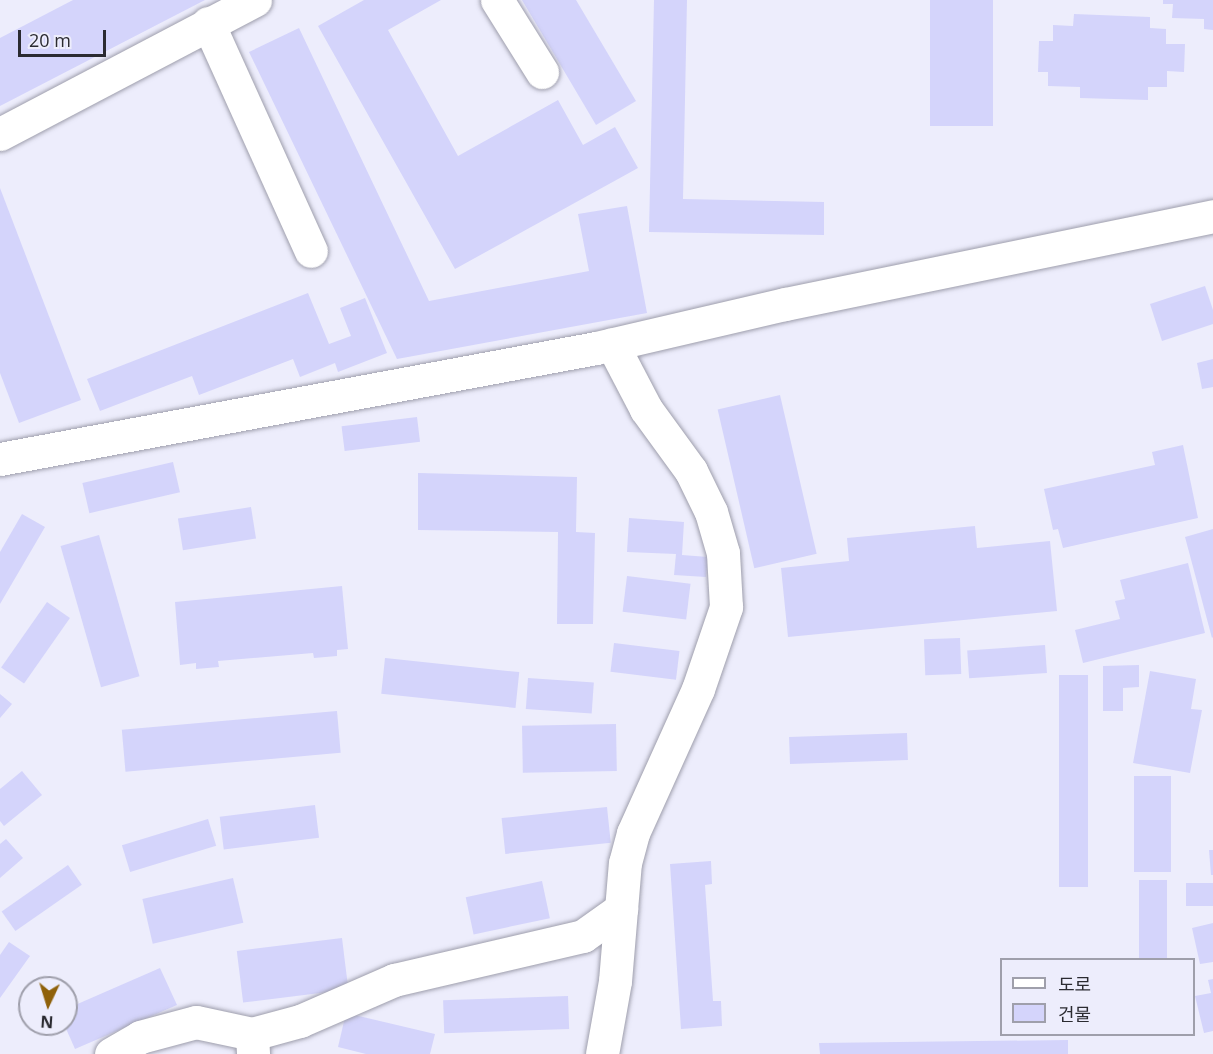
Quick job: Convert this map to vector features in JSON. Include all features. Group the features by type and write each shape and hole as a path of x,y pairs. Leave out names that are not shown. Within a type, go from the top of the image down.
{"street":[{"path":"0,134 255,0"},
{"path":"497,0 542,72"},
{"path":"208,23 311,251"},
{"path":"0,459 612,344 785,304 1213,216"},
{"path":"602,1054 615,981 625,862 633,833 698,689 726,608 723,553 711,512 691,471 646,409 612,344"},
{"path":"111,1054 140,1037 196,1022 252,1044 394,980 583,936 621,909"}],"building":[{"path":"73,0 205,0 0,106 0,38"},
{"path":"364,0 441,0 388,30 458,156 558,100 583,145 615,127 638,168 455,269 318,26"},
{"path":"522,0 576,0 636,101 596,125"},
{"path":"654,0 687,0 683,199 824,202 824,235 649,232"},
{"path":"930,0 993,0 993,126 930,126"},
{"path":"1163,0 1213,0 1213,30 1204,29 1204,19 1172,18 1173,4 1163,4"},
{"path":"1074,14 1150,17 1150,28 1166,29 1166,44 1185,44 1184,72 1167,71 1167,87 1148,87 1148,100 1080,98 1080,87 1048,86 1048,72 1038,72 1039,41 1053,41 1053,25 1073,26"},
{"path":"299,28 429,301 589,271 578,214 627,206 647,313 397,359 249,52"},
{"path":"0,188 81,400 19,423 0,373"},
{"path":"1205,286 1213,310 1213,324 1162,341 1150,304"},
{"path":"308,293 329,344 351,336 340,308 365,298 387,353 338,372 335,363 300,377 293,359 199,395 192,376 100,411 87,379"},
{"path":"1213,359 1213,387 1202,389 1197,363"},
{"path":"780,395 817,554 754,568 718,409"},
{"path":"417,417 420,442 345,451 342,426"},
{"path":"1183,445 1198,518 1063,548 1058,529 1053,530 1044,489 1155,465 1152,452"},
{"path":"173,462 180,492 89,513 82,483"},
{"path":"418,473 577,477 576,532 595,533 593,624 557,624 558,532 418,530"},
{"path":"251,507 256,539 183,550 178,519"},
{"path":"22,514 45,527 0,604 0,552"},
{"path":"629,518 684,522 682,555 708,557 706,577 674,575 676,554 627,552"},
{"path":"975,526 977,548 1050,541 1057,611 788,637 781,568 849,561 847,538"},
{"path":"1213,529 1213,637 1212,638 1185,537"},
{"path":"99,535 140,676 101,687 61,546"},
{"path":"1188,563 1205,633 1083,663 1075,630 1120,619 1115,601 1125,599 1120,580"},
{"path":"627,576 691,584 686,620 623,612"},
{"path":"342,586 348,649 337,650 337,656 314,658 313,653 218,661 219,667 196,669 196,663 180,665 175,602"},
{"path":"47,602 70,618 24,684 1,668"},
{"path":"960,638 961,674 925,675 924,639"},
{"path":"614,643 680,651 676,680 610,672"},
{"path":"1045,645 1047,673 969,678 967,650"},
{"path":"385,658 519,672 515,708 381,694"},
{"path":"1139,665 1139,687 1123,688 1123,711 1103,711 1103,666"},
{"path":"1150,671 1196,679 1191,709 1202,710 1190,773 1133,763"},
{"path":"1059,675 1088,675 1088,887 1059,887"},
{"path":"528,678 594,683 592,714 526,709"},
{"path":"0,694 12,704 0,718"},
{"path":"337,711 341,753 125,772 122,730"},
{"path":"616,724 617,771 523,773 522,726"},
{"path":"907,733 908,760 790,764 789,737"},
{"path":"22,771 42,795 4,826 0,821 0,789"},
{"path":"1134,776 1171,776 1171,872 1134,872"},
{"path":"315,805 319,838 224,849 220,817"},
{"path":"607,807 611,843 505,854 502,818"},
{"path":"208,819 216,846 130,872 122,845"},
{"path":"6,839 23,858 0,878 0,844"},
{"path":"1209,850 1213,850 1213,875 1211,875"},
{"path":"711,861 712,884 705,885 713,1001 721,1001 722,1026 681,1029 670,864"},
{"path":"68,865 82,885 15,931 2,911"},
{"path":"233,878 243,923 153,944 142,899"},
{"path":"1139,880 1167,880 1167,958 1139,958"},
{"path":"542,881 550,918 474,934 466,897"},
{"path":"1186,883 1213,883 1213,906 1186,906"},
{"path":"1213,923 1213,962 1200,964 1192,928"},
{"path":"342,938 348,990 243,1003 237,951"},
{"path":"9,942 30,956 0,998 0,955"},
{"path":"160,968 177,1005 75,1049 69,1036 78,1036 78,1004"},
{"path":"1213,979 1213,1031 1204,1033 1195,996 1211,993 1208,980"},
{"path":"568,996 569,1029 444,1033 443,1000"},
{"path":"346,1013 435,1034 430,1054 366,1054 338,1047"},
{"path":"1068,1040 1068,1054 820,1054 819,1043"}]}
